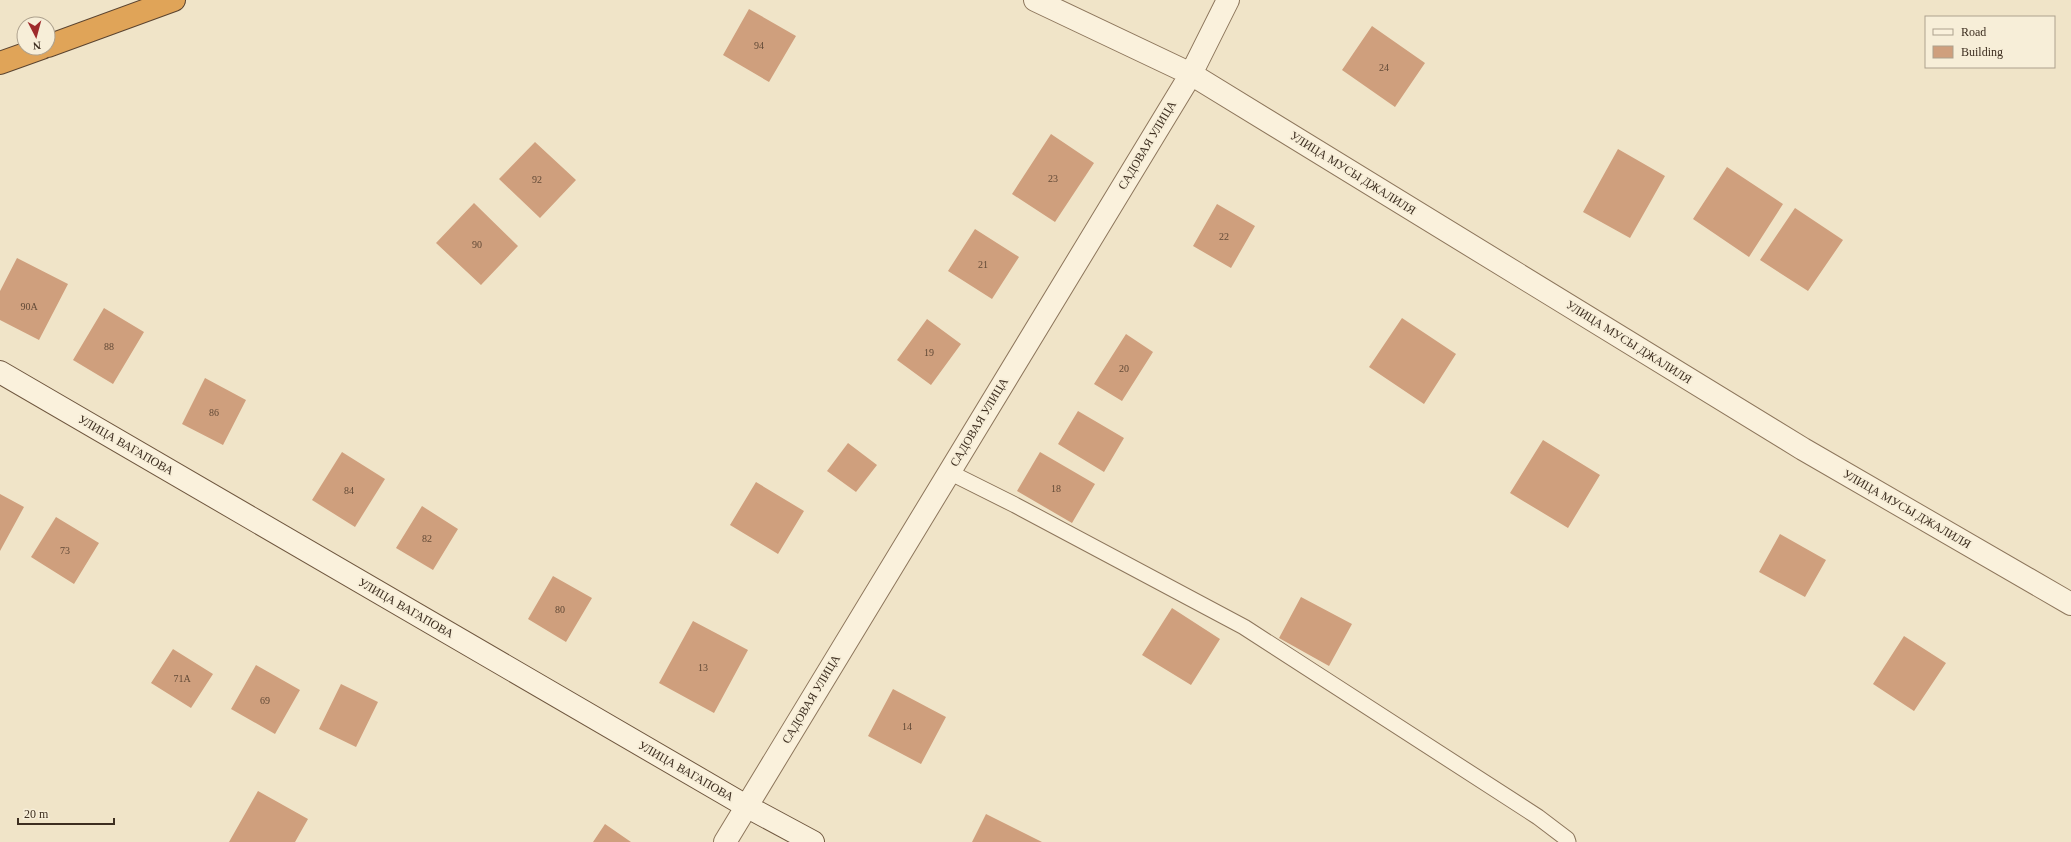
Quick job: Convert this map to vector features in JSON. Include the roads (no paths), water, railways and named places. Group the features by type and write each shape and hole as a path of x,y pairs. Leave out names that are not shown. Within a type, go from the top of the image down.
{"highway":[{"path":"56,43 174,0"},
{"path":"0,64 21,56"}],"street":[{"name":"УЛИЦА МУСЫ ДЖАЛИЛЯ","path":"1034,0 1191,74 1803,449 2071,604"},
{"name":"САДОВАЯ УЛИЦА","path":"725,842 948,472 1191,74 1228,0"},
{"name":"УЛИЦА ВАГАПОВА","path":"0,372 746,806 812,842"}],"lane":[{"path":"948,472 1015,505 1244,627 1538,817 1567,839 1568,842"}]}
